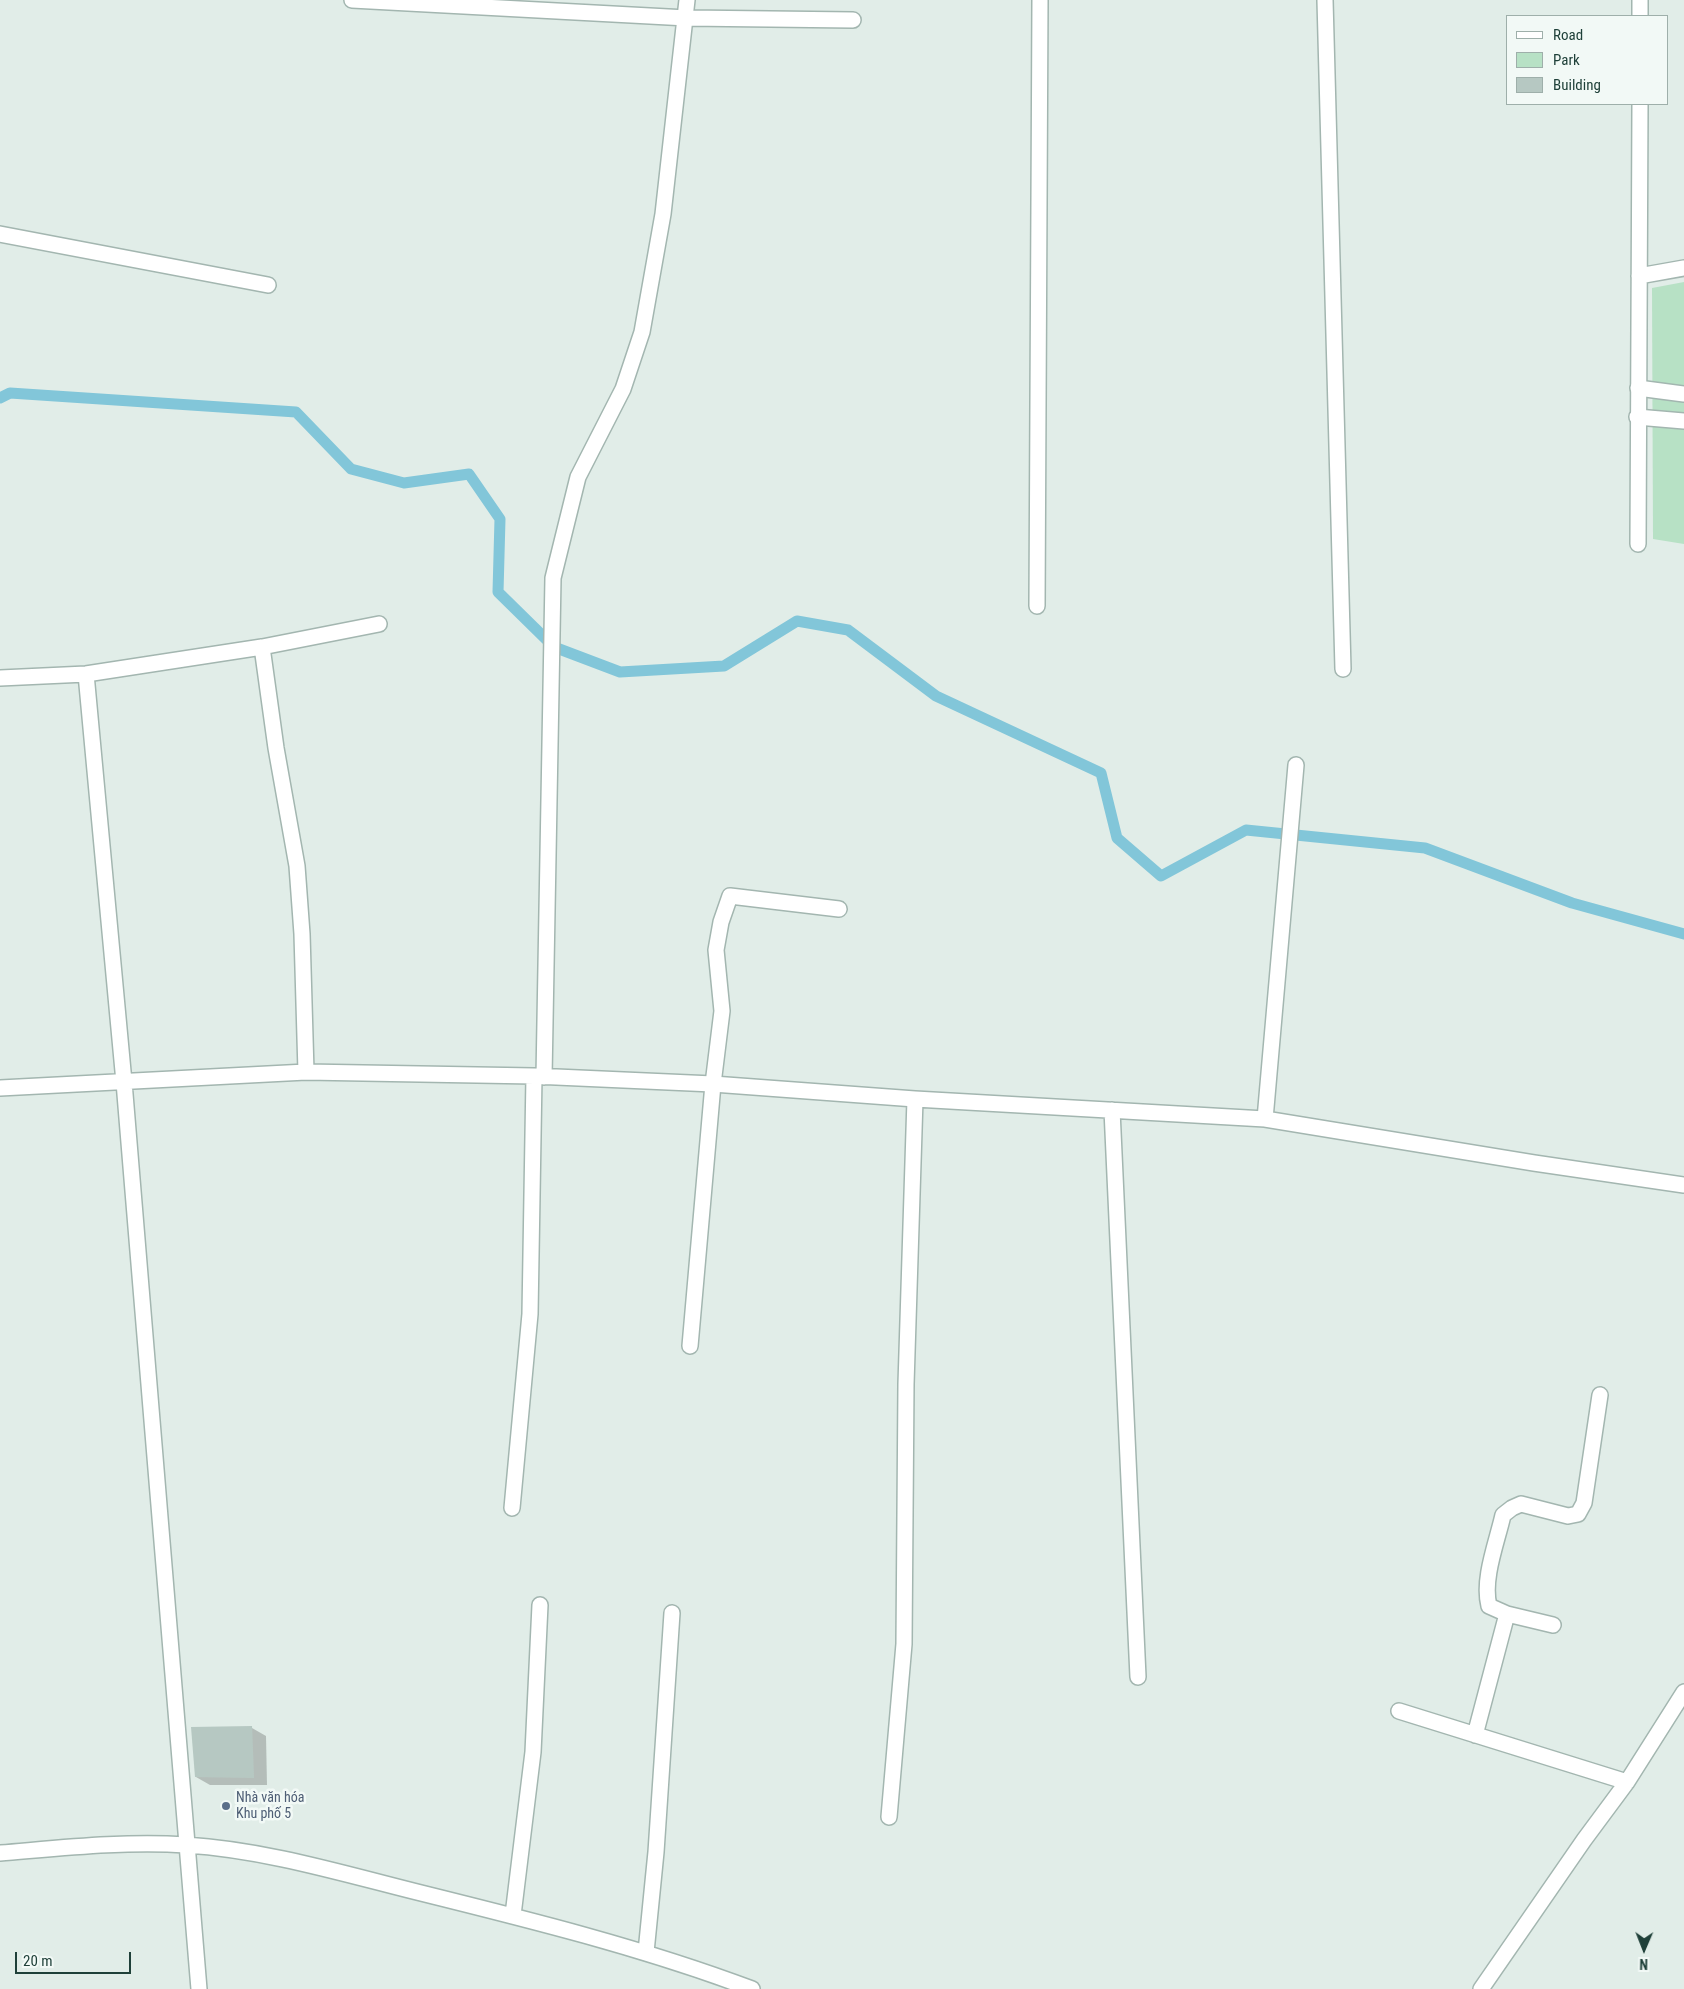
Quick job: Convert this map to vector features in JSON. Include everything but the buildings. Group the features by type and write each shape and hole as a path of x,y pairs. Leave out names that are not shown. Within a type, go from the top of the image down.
{"street":[{"path":"352,0 687,18 853,20"},
{"path":"512,1508 530,1314 539,1076 553,578 578,477 622,389 642,332 663,214 688,0"},
{"path":"1038,606 1040,0"},
{"path":"1325,0 1343,669"},
{"path":"1640,0 1640,15"},
{"path":"1638,544 1640,105"},
{"path":"0,234 268,285"},
{"path":"1639,276 1684,268"},
{"path":"1638,388 1684,394"},
{"path":"1638,417 1684,421"},
{"path":"0,678 86,674 262,647 380,624"},
{"path":"262,647 276,748 297,866 302,934 306,1072"},
{"path":"86,674 124,1082 199,1989"},
{"path":"1265,1119 1296,765"},
{"path":"690,1346 713,1084 722,1011 716,950 721,922 730,896 839,910"},
{"path":"0,1088 306,1072 539,1076 713,1084 1265,1119 1534,1163 1684,1185"},
{"path":"889,1817 904,1644 906,1384 914,1098"},
{"path":"1112,1110 1138,1677"},
{"path":"1554,1626 1507,1614 1489,1606 1487,1584 1503,1515 1512,1508 1521,1504 1568,1516 1578,1514 1584,1503 1600,1395"},
{"path":"513,1915 533,1752 540,1605"},
{"path":"646,1952 656,1852 672,1613"},
{"path":"1475,1735 1507,1614"},
{"path":"1481,1989 1584,1840 1627,1782 1684,1692"},
{"path":"1400,1711 1627,1782"},
{"path":"0,1853 120,1844 187,1845 280,1857 513,1915 646,1952 752,1989"}],"green space":[{"path":"1684,282 1684,544 1653,539 1652,288"}],"waterway":[{"path":"0,398 10,393 296,412 351,469 404,483 469,474 500,519 498,592 554,647 620,672 724,666 797,621 848,630 936,696 1101,773 1117,838 1161,876 1246,830 1425,848 1572,903 1684,934"}],"place":[{"name":"Nhà văn hóa Khu phố 5","path":"226,1806"}]}
